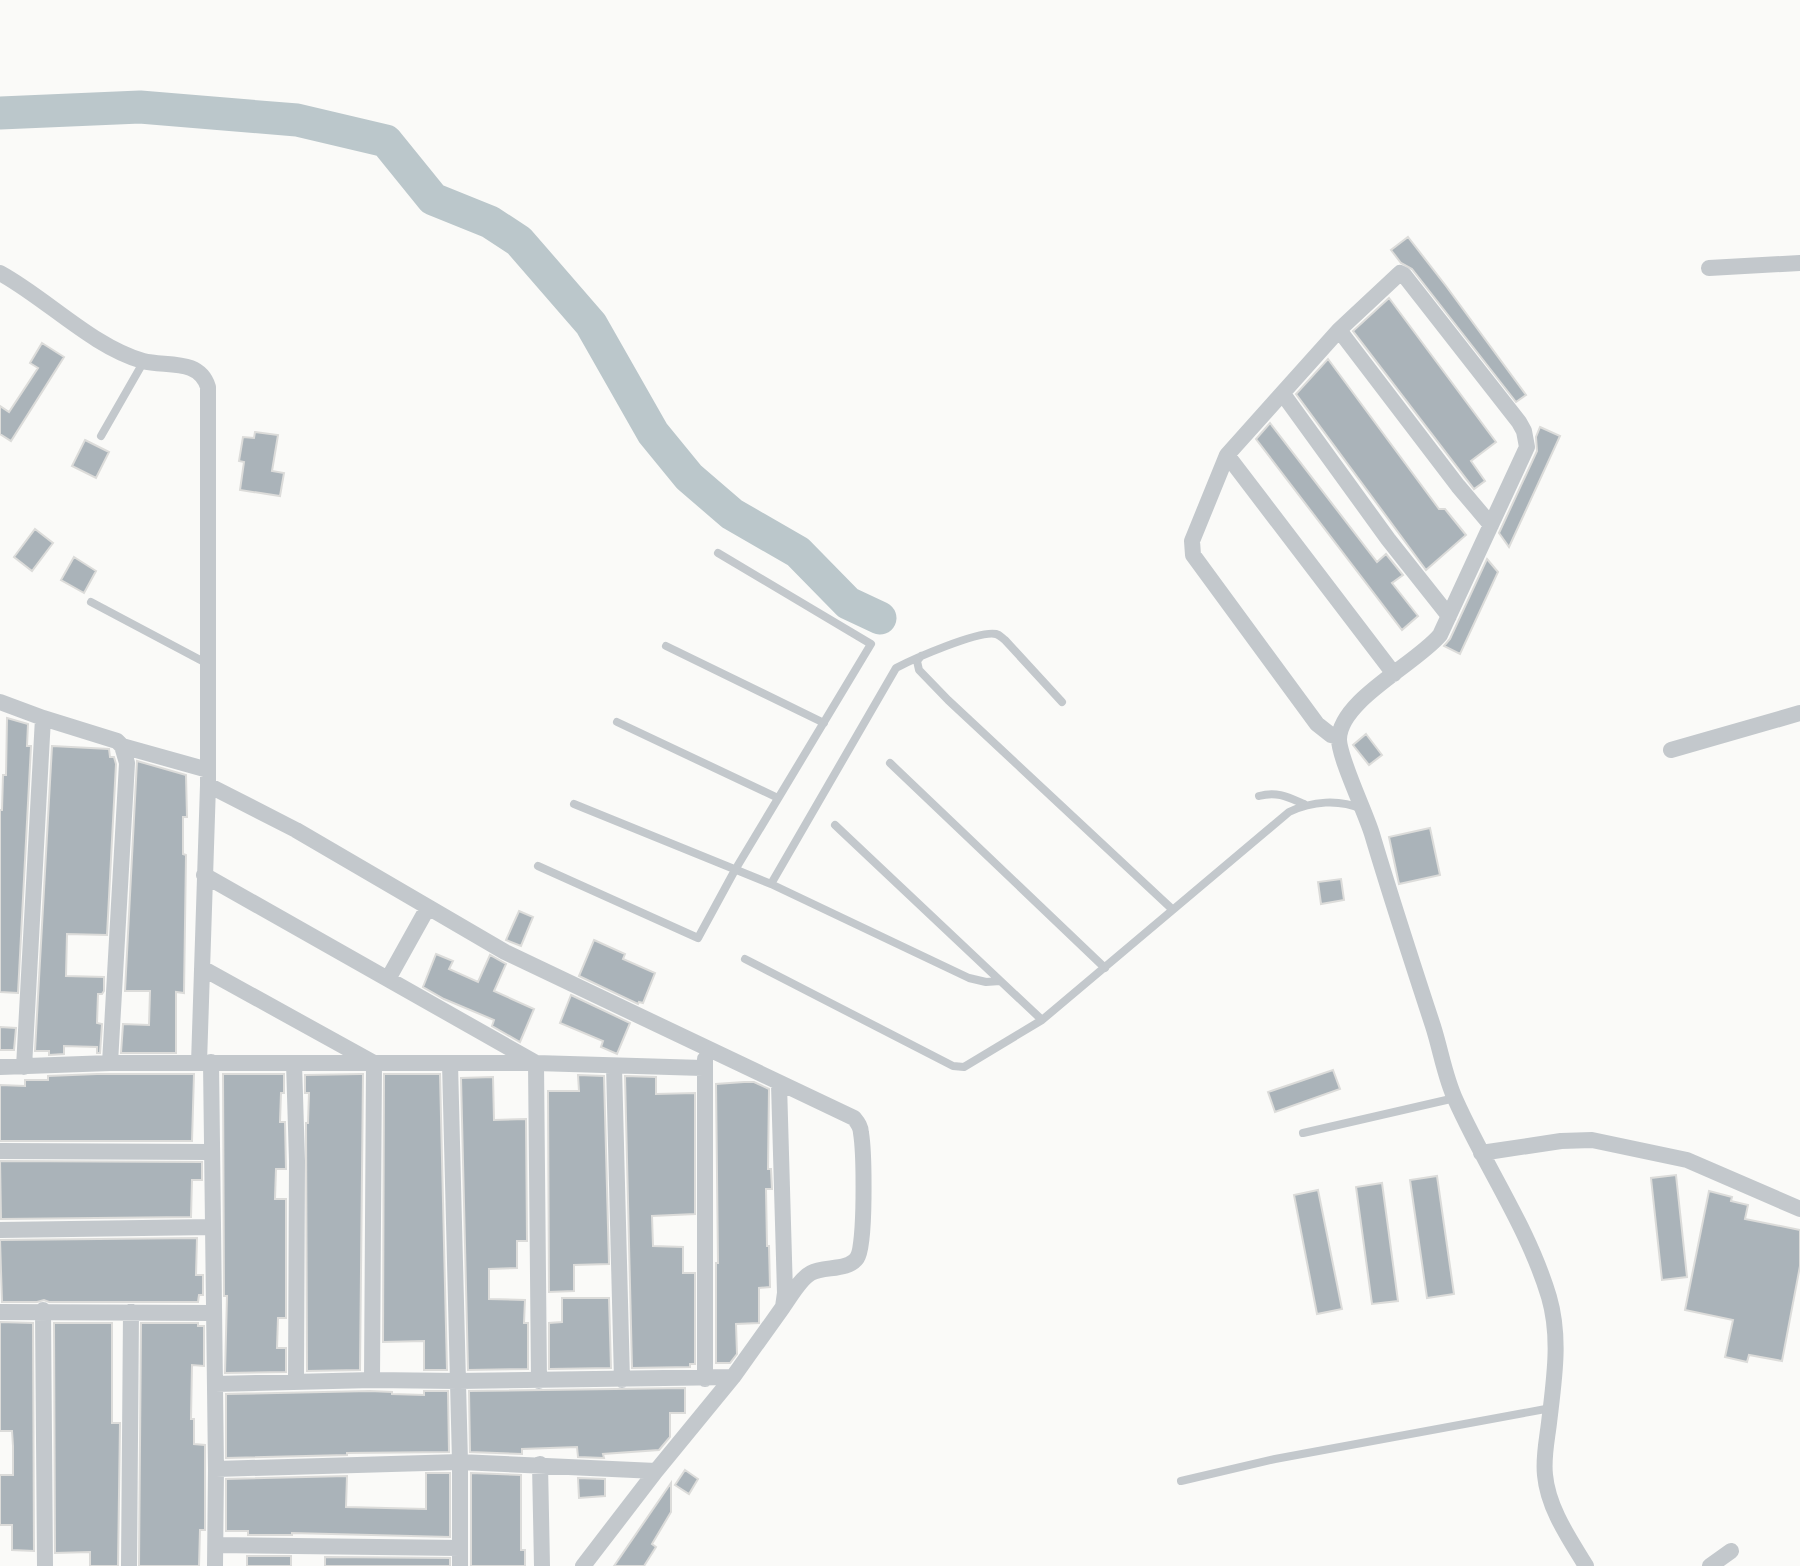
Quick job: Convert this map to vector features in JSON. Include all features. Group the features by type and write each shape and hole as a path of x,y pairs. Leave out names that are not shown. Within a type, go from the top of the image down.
{"street":[{"path":"1709,268 1800,263"},
{"path":"0,273 102,342 144,361 194,368 206,379 208,387 208,778 202,968 213,1227 215,1566"},
{"path":"1339,737 1331,735 1317,724 1193,555 1192,541 1227,455 1339,330 1397,273 1405,275 1524,431 1527,447 1440,635 1430,646 1367,694 1353,709 1339,737 1340,749 1365,811 1455,1098 1481,1153 1511,1204 1541,1269 1556,1328 1545,1477 1550,1499 1586,1566"},
{"path":"1339,330 1491,525"},
{"path":"1283,394 1388,539 1449,616"},
{"path":"1227,455 1394,674"},
{"path":"0,702 117,741 122,746 208,778 427,909 505,952 857,1122 862,1131 863,1200 861,1249 858,1257 846,1265 820,1269 810,1274 783,1307 763,1339 583,1566"},
{"path":"1671,750 1800,713"},
{"path":"24,1066 43,718"},
{"path":"110,1063 127,763 122,746"},
{"path":"204,875 536,1063"},
{"path":"388,979 427,909"},
{"path":"202,968 374,1063"},
{"path":"705,1379 704,1068 707,1048"},
{"path":"0,1068 110,1063 536,1063 704,1068"},
{"path":"294,1063 297,1161 296,1382"},
{"path":"372,1380 374,1063"},
{"path":"450,1063 460,1566"},
{"path":"536,1063 539,1381"},
{"path":"614,1066 622,1380"},
{"path":"779,1084 785,1293 783,1307"},
{"path":"1481,1153 1561,1141 1592,1140 1687,1160 1800,1209"},
{"path":"0,1150 210,1152"},
{"path":"0,1230 213,1227"},
{"path":"0,1312 43,1310 212,1313"},
{"path":"43,1310 46,1566"},
{"path":"130,1566 131,1312"},
{"path":"215,1384 733,1377"},
{"path":"216,1469 460,1462 656,1471"},
{"path":"540,1464 542,1566"},
{"path":"216,1545 460,1548"},
{"path":"1710,1566 1731,1550"}],"lane":[{"path":"101,436 144,361"},
{"path":"538,866 698,938 735,870 871,644 718,553"},
{"path":"90,602 206,663"},
{"path":"771,884 896,668 922,655 984,635 996,634 1005,640 1062,702"},
{"path":"666,646 824,723"},
{"path":"922,655 917,661 919,670 948,700 1172,909"},
{"path":"617,722 779,798"},
{"path":"890,763 1105,968"},
{"path":"1259,796 1272,792 1304,804 1349,804 1365,811"},
{"path":"574,804 771,884 969,978 986,982 1000,981"},
{"path":"745,959 958,1067 970,1065 1042,1020 1289,812 1304,804"},
{"path":"835,825 1042,1020"},
{"path":"1303,1133 1455,1098"},
{"path":"1181,1481 1275,1459 1551,1408"}],"building":[{"path":"1408,237 1526,395 1516,402 1412,269 1401,263 1391,250"},
{"path":"1389,298 1496,442 1471,461 1485,481 1474,489 1353,331"},
{"path":"42,343 64,357 11,441 0,434 0,406 9,412 38,368 30,363"},
{"path":"1328,359 1439,509 1445,509 1466,535 1426,570 1296,394"},
{"path":"1270,423 1377,562 1386,554 1403,575 1392,583 1418,616 1402,630 1256,439"},
{"path":"1540,427 1560,436 1509,547 1499,533 1537,451 1536,437"},
{"path":"255,432 278,435 272,471 284,473 280,496 240,490 244,462 239,461 243,437 254,438"},
{"path":"85,440 109,452 96,478 72,466"},
{"path":"35,529 53,543 32,571 14,557"},
{"path":"74,557 96,571 84,593 61,580"},
{"path":"1487,559 1498,572 1460,654 1444,646 1450,639"},
{"path":"7,718 28,724 27,746 31,746 18,993 0,992 0,810 3,775 6,775"},
{"path":"1366,734 1382,755 1369,765 1353,745"},
{"path":"52,746 109,749 110,757 114,757 116,764 107,935 67,934 66,976 104,977 104,991 98,994 97,1023 102,1024 100,1053 97,1053 97,1047 64,1046 64,1054 49,1055 49,1051 35,1051"},
{"path":"137,761 186,775 187,817 183,817 183,854 186,855 184,993 176,992 176,1053 121,1053 123,1024 149,1025 150,991 125,991"},
{"path":"1430,828 1440,875 1399,884 1389,837"},
{"path":"1341,879 1344,900 1321,904 1318,882"},
{"path":"519,911 533,917 521,946 506,940"},
{"path":"594,940 625,954 623,959 655,973 643,1003 638,1004 579,976"},
{"path":"436,954 453,961 449,969 478,982 490,955 506,964 494,991 534,1009 520,1042 492,1026 494,1020 423,987"},
{"path":"571,995 630,1023 617,1054 601,1047 603,1041 560,1023"},
{"path":"0,1027 16,1028 14,1050 0,1050"},
{"path":"1333,1070 1340,1089 1275,1112 1268,1092"},
{"path":"194,1074 192,1141 0,1141 0,1085 25,1086 25,1080 48,1080 48,1076"},
{"path":"223,1074 284,1074 280,1122 285,1122 286,1169 276,1169 275,1199 286,1199 286,1318 278,1318 277,1348 286,1348 286,1372 225,1373 227,1296 224,1296"},
{"path":"363,1074 360,1370 307,1371 306,1123 309,1093 305,1093 305,1075"},
{"path":"384,1074 440,1074 447,1370 424,1370 424,1341 383,1342"},
{"path":"578,1075 604,1076 609,1264 574,1265 574,1291 549,1292 548,1091 579,1091"},
{"path":"625,1076 656,1077 656,1094 695,1093 695,1214 652,1216 653,1246 683,1247 683,1273 695,1273 695,1364 690,1364 690,1367 632,1368"},
{"path":"493,1077 494,1120 526,1119 527,1241 517,1241 517,1268 489,1269 489,1299 525,1300 528,1369 468,1370 461,1078"},
{"path":"754,1082 769,1089 768,1169 771,1169 772,1189 766,1189 770,1287 759,1288 759,1323 736,1324 737,1354 730,1363 716,1363 716,1084"},
{"path":"0,1161 202,1162 202,1180 192,1180 191,1217 1,1219"},
{"path":"1676,1175 1687,1277 1662,1280 1651,1178"},
{"path":"1437,1176 1454,1294 1427,1298 1410,1180"},
{"path":"1382,1183 1398,1301 1372,1304 1356,1187"},
{"path":"1318,1190 1342,1309 1317,1314 1294,1195"},
{"path":"1709,1191 1732,1197 1731,1201 1748,1205 1745,1219 1800,1230 1800,1266 1782,1361 1749,1355 1747,1362 1725,1357 1733,1320 1685,1310"},
{"path":"197,1238 196,1275 203,1275 203,1295 199,1295 198,1302 2,1302 0,1240"},
{"path":"562,1298 609,1298 611,1368 549,1369 549,1323 562,1322"},
{"path":"0,1322 33,1323 34,1551 12,1550 12,1525 0,1525 0,1475 13,1475 13,1446 12,1431 0,1431"},
{"path":"54,1323 112,1323 112,1423 120,1423 118,1566 90,1566 90,1552 55,1553"},
{"path":"141,1323 198,1323 198,1326 204,1326 204,1366 192,1365 191,1419 194,1419 194,1444 205,1445 205,1530 200,1530 199,1566 139,1566"},
{"path":"685,1388 685,1413 670,1413 670,1437 659,1450 603,1454 604,1458 578,1457 577,1447 522,1449 522,1454 470,1452 469,1391"},
{"path":"370,1391 424,1395 424,1391 448,1391 449,1452 226,1458 226,1394"},
{"path":"685,1470 698,1479 689,1494 675,1485"},
{"path":"426,1473 450,1473 450,1537 292,1533 248,1535 248,1531 226,1531 226,1479 347,1476 346,1507 426,1509"},
{"path":"471,1473 521,1475 521,1550 525,1550 525,1566 471,1566"},
{"path":"578,1478 605,1479 605,1496 579,1498"},
{"path":"671,1483 671,1512 652,1544 656,1547 644,1566 614,1566"},
{"path":"247,1556 291,1556 291,1566 247,1566"},
{"path":"325,1557 450,1558 450,1566 325,1566"}],"waterway":[{"path":"0,113 140,107 297,120 386,141 433,199 490,222 519,241 591,324 653,433 689,477 732,514 798,552 848,603 880,618"}]}
